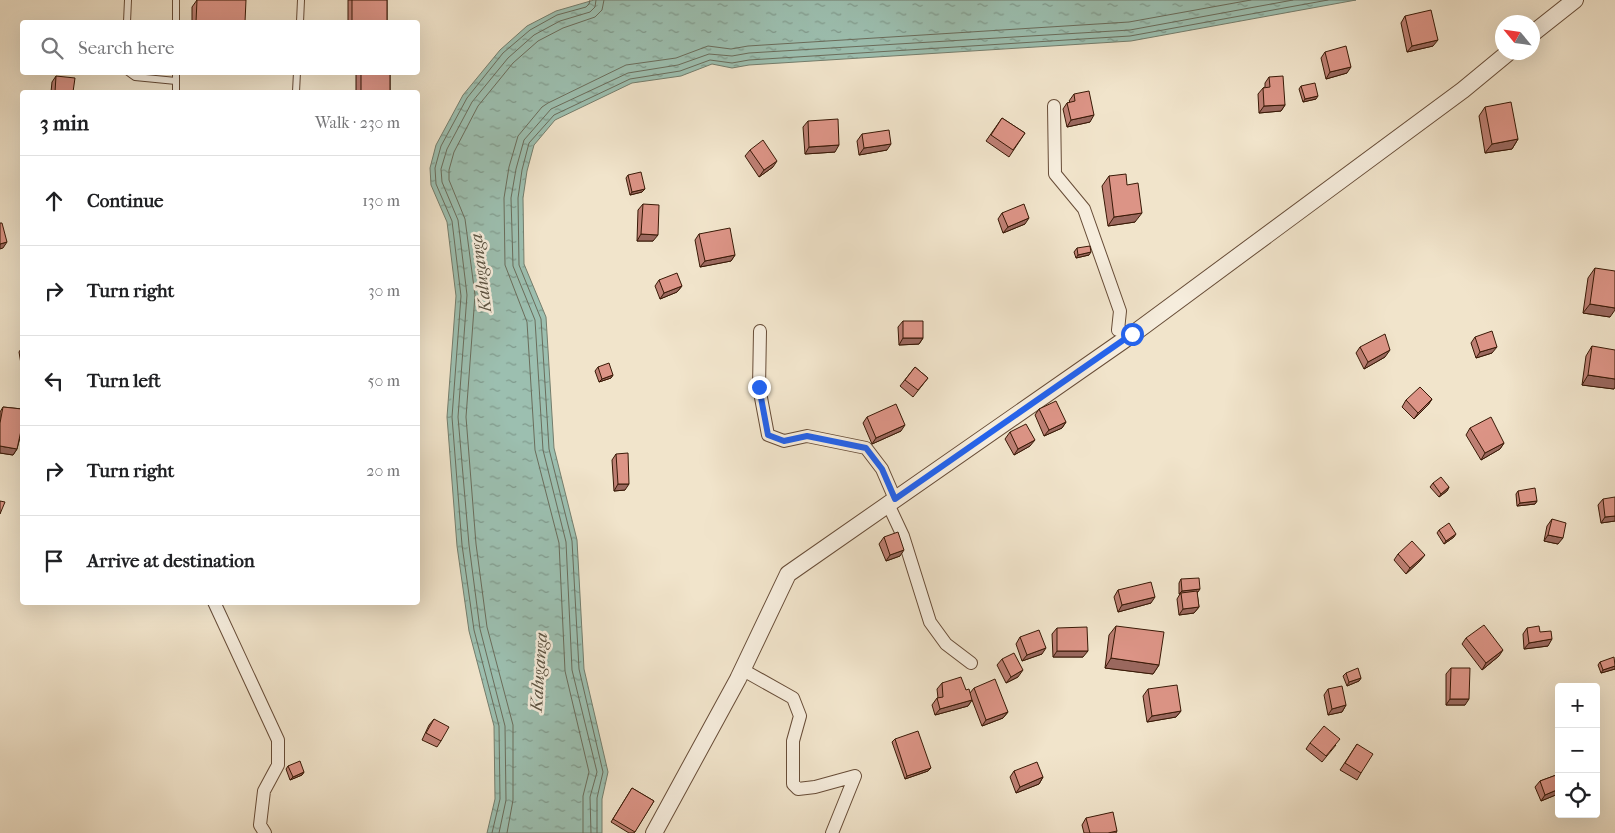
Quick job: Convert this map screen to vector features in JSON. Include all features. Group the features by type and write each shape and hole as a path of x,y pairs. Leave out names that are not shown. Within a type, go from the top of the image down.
{"street":[{"path":"1540,28 1575,0"},
{"path":"654,833 743,670 788,574 1132,334 1456,96 1500,60"},
{"path":"1054,106 1055,174 1084,209 1120,311 1118,330 1132,334"},
{"path":"760,331 759,387 768,435 784,441 807,436 866,448 882,469 930,622 946,644 971,663"},
{"path":"215,605 278,740 278,765 264,791 260,825 265,833"},
{"path":"743,670 793,698 800,716 793,741 794,784 798,789 815,787 855,776 832,833"}],"lane":[{"path":"127,20 128,0"},
{"path":"176,0 176,20"},
{"path":"300,20 301,0"},
{"path":"132,75 135,78 176,81"},
{"path":"176,75 176,90"},
{"path":"296,90 297,75"}],"water":[{"name":"Kaluganga","path":"594,0 1356,0 1131,41 749,65 732,68 712,64 681,76 632,83 555,120 534,145 527,171 523,198 524,264 546,317 554,448 577,540 584,669 608,772 602,799 602,833 487,833 495,799 494,726 469,631 457,546 447,417 456,296 447,222 431,185 430,168 436,145 463,95 500,50 527,26 556,11"}],"building":[{"path":"197,0 246,0 245,20 196,20"},
{"path":"352,0 387,0 387,20 352,20"},
{"path":"1431,10 1438,40 1412,46 1405,16"},
{"path":"1346,46 1351,67 1330,72 1325,52"},
{"path":"361,75 390,75 390,90 361,90"},
{"path":"56,76 75,78 73,90 55,90"},
{"path":"1283,76 1285,105 1264,106 1263,88 1270,87 1269,77"},
{"path":"1315,83 1318,96 1305,99 1301,86"},
{"path":"1089,91 1094,115 1071,120 1067,103 1075,101 1074,94"},
{"path":"1511,102 1518,139 1492,144 1485,107"},
{"path":"1002,118 1025,133 1013,150 991,135"},
{"path":"838,119 839,145 809,147 808,121"},
{"path":"889,130 891,144 864,148 862,134"},
{"path":"763,140 777,161 764,170 750,150"},
{"path":"641,172 645,189 632,192 628,175"},
{"path":"1126,174 1127,185 1138,183 1142,213 1114,217 1109,176"},
{"path":"643,204 659,205 658,235 641,234"},
{"path":"1024,204 1029,218 1008,227 1002,213"},
{"path":"0,223 2,223 7,242 0,244"},
{"path":"730,228 735,255 705,261 699,234"},
{"path":"1090,246 1091,252 1078,255 1077,248"},
{"path":"1595,268 1615,271 1615,308 1590,304"},
{"path":"677,273 682,286 664,293 659,280"},
{"path":"903,321 923,321 923,338 903,338"},
{"path":"1492,331 1497,347 1480,352 1475,337"},
{"path":"1385,334 1390,350 1368,362 1360,347"},
{"path":"1592,346 1615,350 1615,379 1588,375"},
{"path":"609,363 613,375 602,379 598,367"},
{"path":"915,367 928,378 918,390 905,380"},
{"path":"1420,387 1432,399 1418,413 1406,400"},
{"path":"1056,401 1066,422 1049,430 1039,409"},
{"path":"896,404 905,425 876,438 867,417"},
{"path":"3,407 20,409 20,435 17,449 0,446 0,423"},
{"path":"1491,417 1504,443 1485,453 1470,428"},
{"path":"1026,424 1035,440 1018,449 1010,432"},
{"path":"628,453 629,484 618,484 616,454"},
{"path":"1441,477 1449,487 1441,494 1433,483"},
{"path":"1535,488 1537,501 1520,503 1518,491"},
{"path":"1615,497 1615,516 1605,517 1603,499"},
{"path":"0,501 5,502 0,514"},
{"path":"1552,519 1566,523 1563,538 1548,535"},
{"path":"1449,523 1456,534 1446,541 1439,530"},
{"path":"898,532 904,550 890,555 884,537"},
{"path":"1412,541 1425,555 1410,568 1398,554"},
{"path":"1199,578 1200,589 1182,591 1181,579"},
{"path":"1151,582 1155,597 1122,605 1118,590"},
{"path":"1197,591 1199,607 1183,609 1181,593"},
{"path":"1484,625 1503,650 1486,663 1466,638"},
{"path":"1116,626 1164,632 1159,665 1111,658"},
{"path":"1539,626 1540,632 1551,631 1552,639 1529,643 1527,628"},
{"path":"1087,627 1088,651 1057,651 1057,628"},
{"path":"1039,630 1046,648 1027,655 1020,637"},
{"path":"1014,653 1023,670 1011,677 1002,659"},
{"path":"1614,657 1615,666 1603,670 1600,662"},
{"path":"1358,668 1361,678 1349,682 1346,673"},
{"path":"1451,668 1470,668 1469,699 1450,699"},
{"path":"961,677 966,690 969,689 972,700 940,709 937,698 943,697 942,683"},
{"path":"995,679 1008,712 986,720 974,688"},
{"path":"1177,685 1181,711 1152,716 1148,689"},
{"path":"1342,686 1346,705 1332,709 1328,689"},
{"path":"434,719 449,727 441,741 426,733"},
{"path":"1324,726 1340,739 1326,756 1310,743"},
{"path":"918,731 931,768 907,776 895,739"},
{"path":"1357,744 1373,754 1361,773 1345,763"},
{"path":"300,761 304,772 293,777 288,766"},
{"path":"1037,762 1043,777 1020,787 1014,771"},
{"path":"1555,775 1555,791 1545,795 1540,781"},
{"path":"632,788 654,801 635,832 613,819"},
{"path":"1113,812 1117,831 1090,833 1086,818"}],"route":[{"path":"759,387 768,435 784,441 807,436 866,448 882,469 895,499 1132,334"}]}
